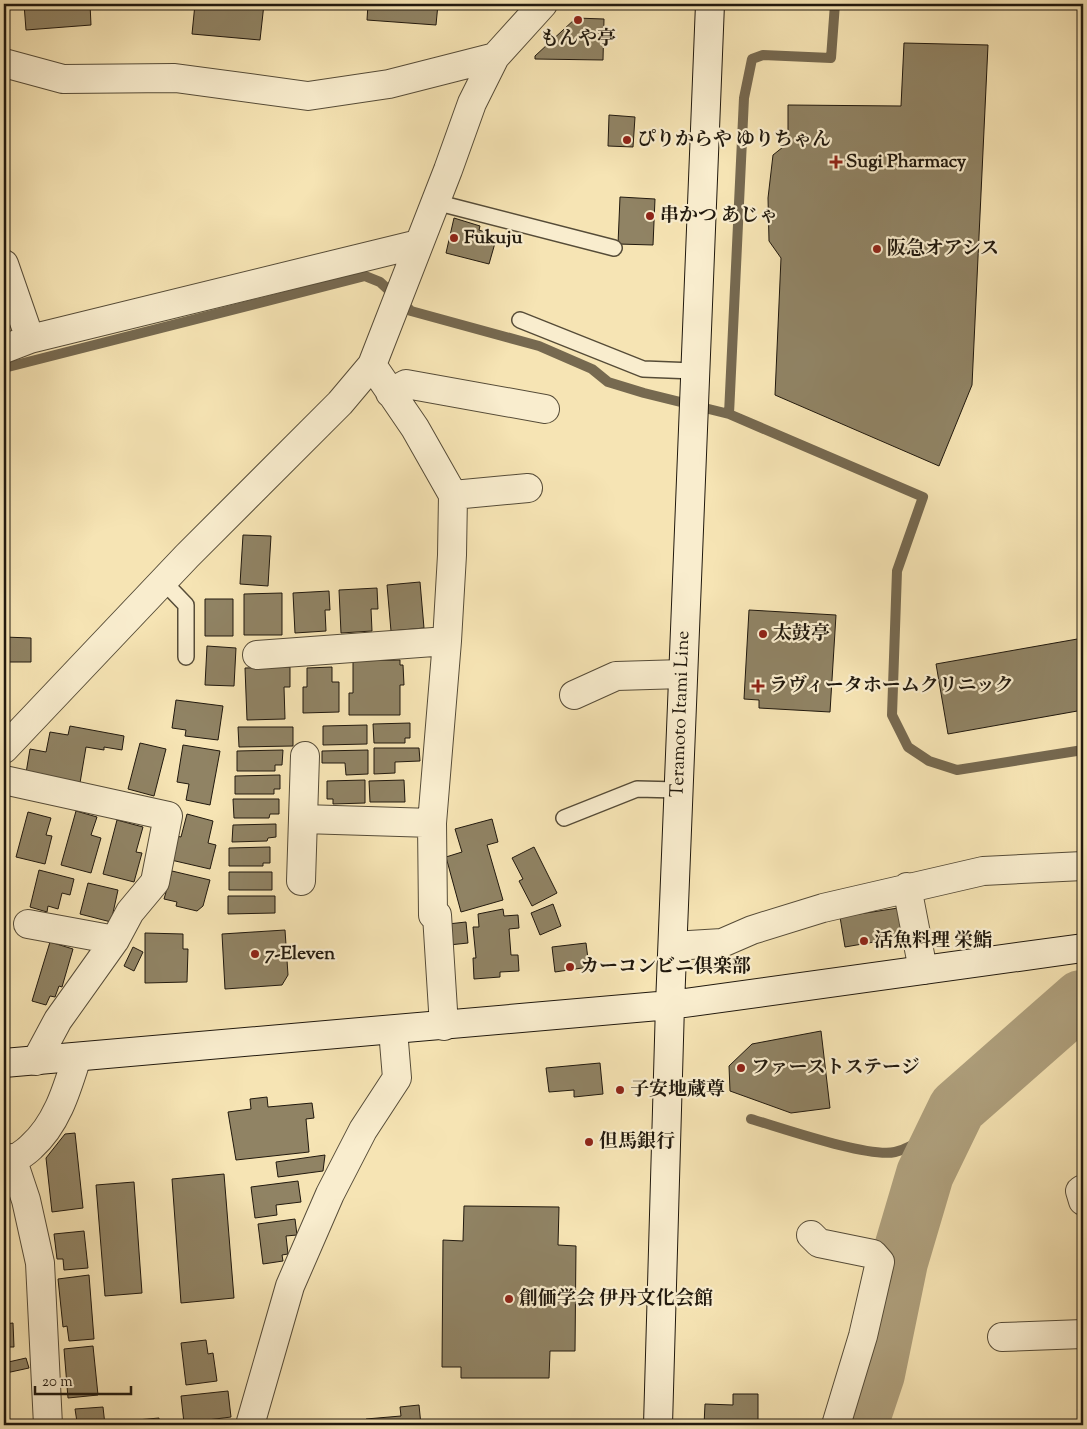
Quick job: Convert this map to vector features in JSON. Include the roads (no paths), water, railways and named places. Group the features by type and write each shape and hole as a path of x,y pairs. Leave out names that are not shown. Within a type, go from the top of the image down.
{"street":[{"path":"4,750 163,581 340,403 372,365 472,102 495,57 543,4"},
{"name":"Teramoto Itami Line","path":"658,1425 670,1005 710,4"},
{"path":"4,63 63,79 175,78 308,96 389,84 495,57"},
{"path":"4,349 30,340 418,244"},
{"path":"4,264 30,340"},
{"path":"372,365 415,428 453,495 447,642 432,823 433,915 437,914 444,1026"},
{"path":"390,393 406,384 545,409"},
{"path":"453,495 528,488"},
{"path":"257,655 447,642"},
{"path":"574,695 616,676 683,674"},
{"path":"301,880 305,756"},
{"path":"4,780 168,816 155,882 130,912 115,940 58,1020 36,1061"},
{"path":"303,819 432,823"},
{"path":"673,946 722,943 752,930 822,908 907,887 984,871 1083,866"},
{"path":"907,887 923,970"},
{"path":"28,924 115,940"},
{"path":"4,1063 670,1005 1083,948"},
{"path":"250,1425 290,1286 330,1194 355,1146 397,1078 392,1030"},
{"path":"48,1425 40,1263 26,1200 8,1164 31,1147 56,1116 66,1092 76,1057"},
{"path":"1083,1189 1080,1191 1083,1201"},
{"path":"828,1237 873,1254 880,1262 863,1336 842,1370 836,1425"},
{"path":"1002,1337 1083,1334"}],"lane":[{"path":"435,202 614,248"},
{"path":"520,320 643,370 694,371"},
{"path":"163,581 186,605 186,657"},
{"path":"564,818 637,789 678,790"}],"waterway":[{"path":"729,414 744,98 752,59 763,55 831,58 835,4"},
{"path":"4,368 365,276 380,282 411,311 539,346 592,369 608,382 729,414 923,497 897,571 892,715 908,747 929,761 957,770 1083,750"},
{"path":"859,1425 876,1374 899,1262 925,1174 957,1108 1081,999"},
{"path":"751,1119 846,1147 882,1153 895,1152 913,1145 957,1108"}],"place":[{"name":"もんや亭","path":"578,20"},
{"name":"ぴりからや ゆりちゃん","path":"627,140"},
{"name":"Sugi Pharmacy","path":"836,162"},
{"name":"串かつ あじゃ","path":"650,216"},
{"name":"Fukuju","path":"454,238"},
{"name":"阪急オアシス","path":"877,249"},
{"name":"太鼓亭","path":"763,634"},
{"name":"ラヴィータホームクリニック","path":"758,686"},
{"name":"活魚料理 栄鮨","path":"864,941"},
{"name":"7-Eleven","path":"255,954"},
{"name":"カーコンビニ倶楽部","path":"570,967"},
{"name":"ファーストステージ","path":"741,1068"},
{"name":"子安地蔵尊","path":"620,1090"},
{"name":"但馬銀行","path":"589,1142"},
{"name":"創価学会 伊丹文化会館","path":"509,1299"}]}
